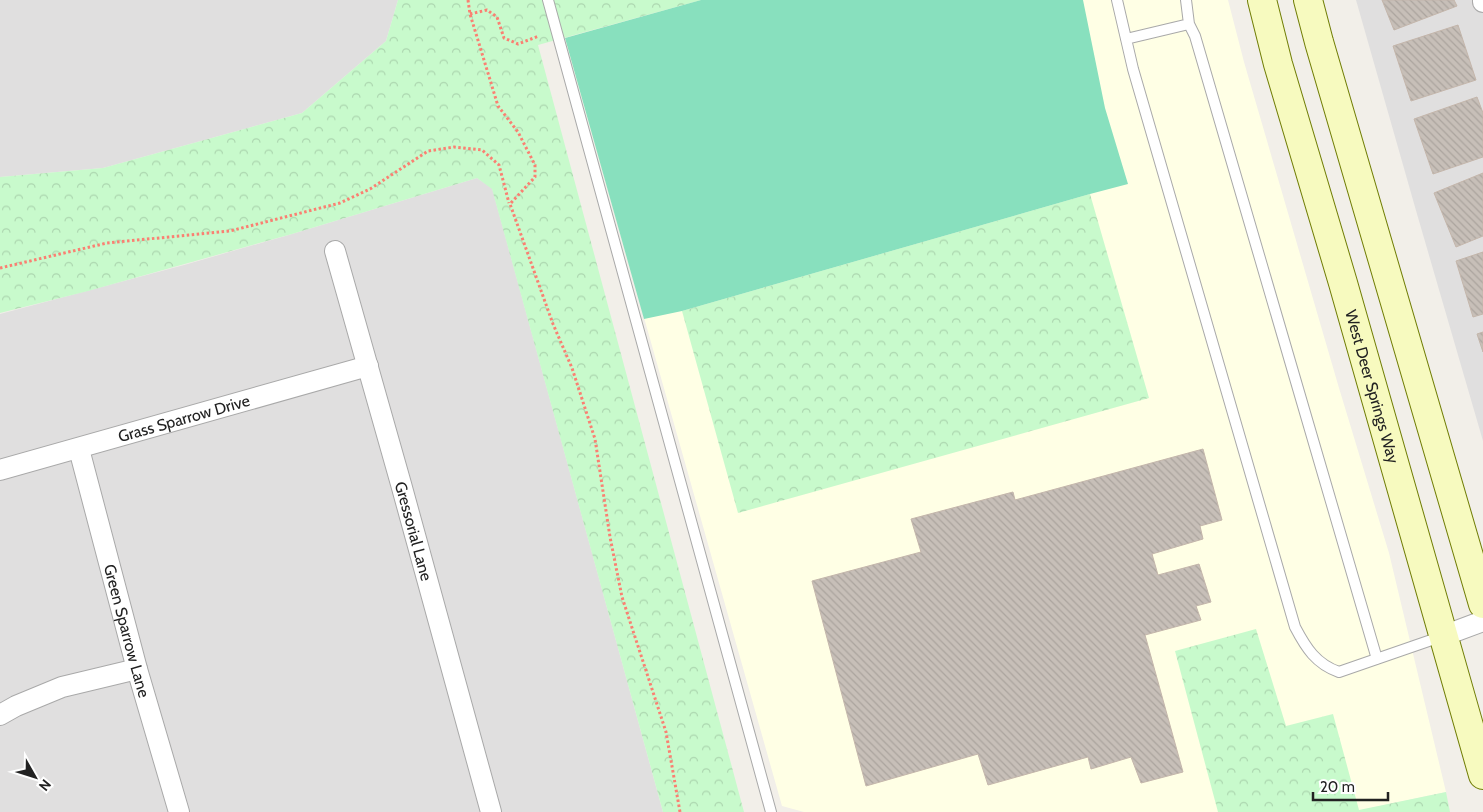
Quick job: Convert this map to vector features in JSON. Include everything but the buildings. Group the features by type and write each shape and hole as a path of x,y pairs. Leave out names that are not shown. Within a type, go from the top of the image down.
{"main road":[{"name":"West Deer Springs Way","path":"1262,0 1278,64 1483,775"},
{"path":"1308,0 1321,52 1483,604"}],"street":[{"name":"Gressorial Lane","path":"335,251 491,812"},
{"name":"Grass Sparrow Drive","path":"0,470 368,366"},
{"name":"Green Sparrow Lane","path":"79,449 136,669 179,812"},
{"path":"1444,636 1483,621"},
{"path":"0,715 16,706 62,687 136,669"}],"lane":[{"path":"548,0 771,812"},
{"path":"1117,0 1136,78 1295,628 1313,656 1328,668 1339,672 1444,636"},
{"path":"1186,0 1189,24 1195,36 1377,659"},
{"path":"1126,39 1189,24"}],"path":[{"path":"468,0 470,14 498,106 518,132 535,165 535,177 510,204"},
{"path":"470,14 487,10 497,17 504,38 518,44 556,29"},
{"path":"0,268 108,243 230,231 340,203 370,189 428,151 454,146 482,150 499,165 510,204 553,324 572,368 595,439 610,537 622,597 666,732 680,812"}],"shaded area":[{"path":"0,0 398,0 386,41 302,113 103,168 0,177"},
{"path":"701,0 1228,0 1244,62 1389,553 1446,792 1352,812 804,812 782,806 565,38"},
{"path":"1356,0 1483,0 1483,441 1417,214"},
{"path":"477,178 492,188 663,812 0,812 0,314 184,265"}],"green space":[{"path":"398,0 701,0 538,45 744,812 663,812 492,189 477,178 292,234 88,291 0,313 0,177 103,168 302,113 386,41"},
{"path":"701,0 1083,0 1105,108 1128,184 682,311 644,319 565,38"},
{"path":"1090,194 1149,398 738,513 682,311"},
{"path":"1256,629 1286,726 1333,714 1359,810 1446,792 1450,812 1218,812 1175,651"}]}
